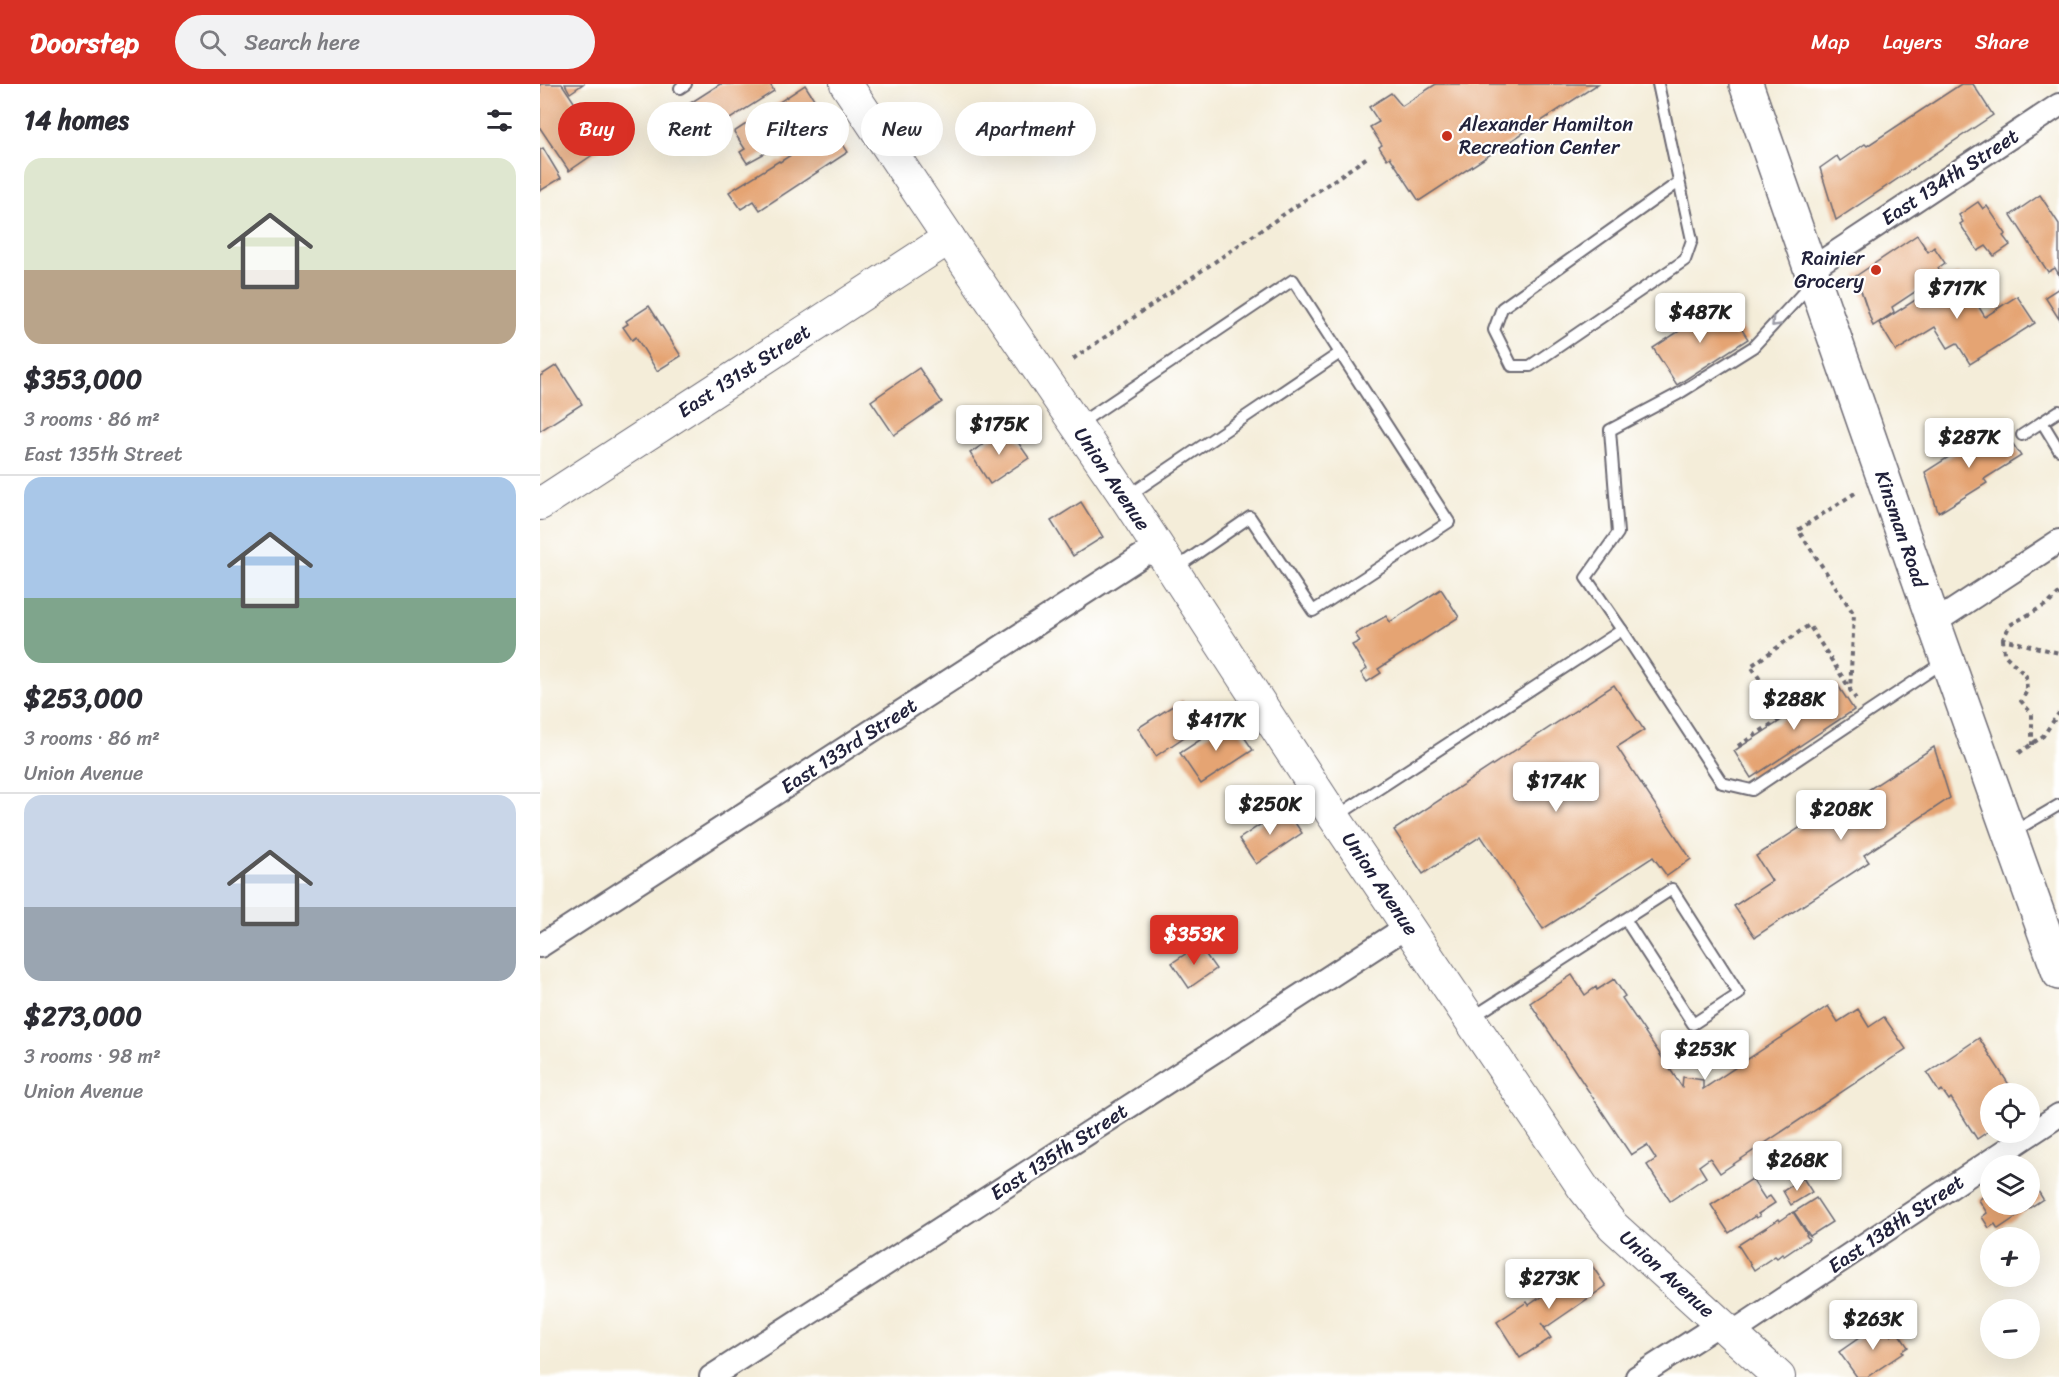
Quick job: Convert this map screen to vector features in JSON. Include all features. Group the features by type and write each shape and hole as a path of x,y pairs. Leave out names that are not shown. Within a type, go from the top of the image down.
{"main road":[{"name":"Union Avenue","path":"846,84 1126,498 1334,817 1584,1189 1613,1226 1779,1377"},
{"name":"Kinsman Road","path":"1746,84 2059,973"},
{"name":"East 131st Street","path":"540,504 948,238"}],"street":[{"name":"East 134th Street","path":"1813,275 2059,105"},
{"path":"1934,623 2059,541"},
{"name":"East 133rd Street","path":"540,946 1165,558"},
{"name":"East 135th Street","path":"711,1377 1408,926"},
{"name":"East 138th Street","path":"1637,1377 1727,1328 2059,1115"}],"lane":[{"path":"1658,84 1692,240 1685,260 1530,366 1512,366 1494,330 1502,308 1679,182"},
{"path":"1813,275 1753,347 1678,393 1610,430 1618,533 1586,578 1722,783 1752,790 1947,660"},
{"path":"1077,426 1293,280 1449,522 1313,611 1250,517 1165,558"},
{"path":"1126,498 1340,353"},
{"path":"2022,435 2059,411"},
{"path":"2042,422 2059,450"},
{"path":"1334,817 1622,630"},
{"path":"2010,834 2059,805"},
{"path":"1470,1019 1625,919 1672,889 1739,994 1694,1024 1625,919"}],"path":[{"path":"1073,359 1369,156"},
{"path":"1850,690 1854,614 1798,530 1855,493"},
{"path":"2032,745 2032,714 2021,701 2027,692 2026,676 2004,654 2003,639 2010,625 2049,603 2059,593"},
{"path":"1738,746 1784,716 1751,666 1809,625 1865,715"},
{"path":"2003,639 2059,653"},
{"path":"2019,753 2043,736 2059,713"}],"building":[{"path":"540,84 562,84 574,102 558,102 558,155 540,128"},
{"path":"565,84 583,84 570,93"},
{"path":"720,84 770,84 774,91 757,102 745,102 745,109 733,117 733,102 692,102"},
{"name":"Alexander Hamilton Recreation Center","path":"1436,84 1598,84 1419,201 1390,157 1387,159 1379,147 1382,145 1370,127 1379,122 1369,107 1391,93 1402,106"},
{"path":"1961,84 1973,84 1993,115 1836,220 1820,168 1837,156 1840,161 1865,144 1867,146"},
{"path":"805,85 816,102 779,102"},
{"path":"745,125 745,149 734,132"},
{"path":"543,148 561,178 540,191 540,150"},
{"path":"745,149 745,156 760,156 747,163 740,152"},
{"path":"559,156 591,156 569,171"},
{"path":"789,156 842,156 760,210 754,201 741,209 729,192"},
{"path":"2040,195 2059,224 2059,275 2055,268 2048,272 2011,215"},
{"path":"1978,202 1983,209 1987,206 2006,234 2003,236 2010,245 1994,256 1986,246 1978,251 1960,224 1963,222 1959,215"},
{"path":"1917,235 1928,252 1934,247 1945,263 1938,268 1942,274 1892,307 1894,312 1873,326 1856,276"},
{"path":"1958,273 1985,317 2017,296 2035,323 1970,364 1957,343 1948,348 1935,327 1896,351 1879,323"},
{"path":"2059,288 2059,319 2045,297"},
{"path":"1724,302 1748,339 1677,385 1653,348"},
{"path":"649,306 681,356 657,371 636,337 632,340 623,327 628,324 626,321"},
{"path":"557,365 582,404 540,431 540,376"},
{"path":"919,368 942,402 894,435 871,401"},
{"path":"1008,428 1029,458 990,484 970,453"},
{"path":"1994,428 2006,448 2013,444 2021,456 1984,479 1987,483 1938,512 1925,472"},
{"path":"1081,502 1103,537 1073,556 1051,521"},
{"path":"1441,589 1459,617 1378,669 1381,673 1367,682 1361,673 1367,669 1352,645 1360,641 1355,634 1386,616 1390,622"},
{"path":"1837,684 1854,710 1751,778 1734,751"},
{"path":"1614,685 1644,730 1617,747 1691,859 1667,876 1653,857 1543,929 1481,836 1423,874 1394,830"},
{"path":"1182,700 1199,727 1156,756 1138,728"},
{"path":"1232,719 1253,750 1201,784 1180,753"},
{"path":"1934,747 1950,798 1864,855 1869,862 1755,937 1734,906 1772,881 1756,856 1830,808 1833,813"},
{"path":"1285,808 1302,833 1256,864 1239,839"},
{"path":"1199,945 1216,969 1189,988 1172,963"},
{"path":"1572,975 1585,995 1614,979 1625,996 1622,998 1682,1087 1683,1077 1703,1080 1703,1089 1828,1006 1838,1022 1858,1009 1869,1027 1884,1017 1906,1049 1720,1173 1710,1158 1699,1166 1706,1177 1670,1201 1647,1165 1656,1159 1647,1145 1631,1155 1530,1003"},
{"path":"1979,1038 2008,1083 1980,1083 1980,1137 1977,1139 1951,1098 1949,1100 1942,1090 1939,1092 1927,1073"},
{"path":"1803,1178 1812,1192 1791,1205 1783,1191"},
{"path":"1752,1179 1765,1199 1770,1196 1775,1203 1758,1214 1760,1216 1756,1218 1755,1216 1729,1233 1711,1205"},
{"path":"1816,1198 1832,1222 1810,1236 1794,1212"},
{"path":"1793,1212 1809,1239 1784,1256 1782,1254 1777,1258 1775,1256 1754,1270 1738,1245"},
{"path":"1984,1215 2019,1215 2001,1227 1997,1227 1995,1224 1988,1227 1982,1217"},
{"path":"1590,1263 1606,1286 1545,1328 1541,1323 1551,1338 1520,1358 1497,1322 1527,1302 1529,1305"},
{"path":"1882,1322 1891,1336 1897,1331 1908,1347 1902,1351 1903,1353 1867,1377 1857,1377 1839,1352"}],"place":[{"name":"Alexander Hamilton Recreation Center","path":"1447,136"},
{"name":"Rainier Grocery","path":"1876,270"}]}
